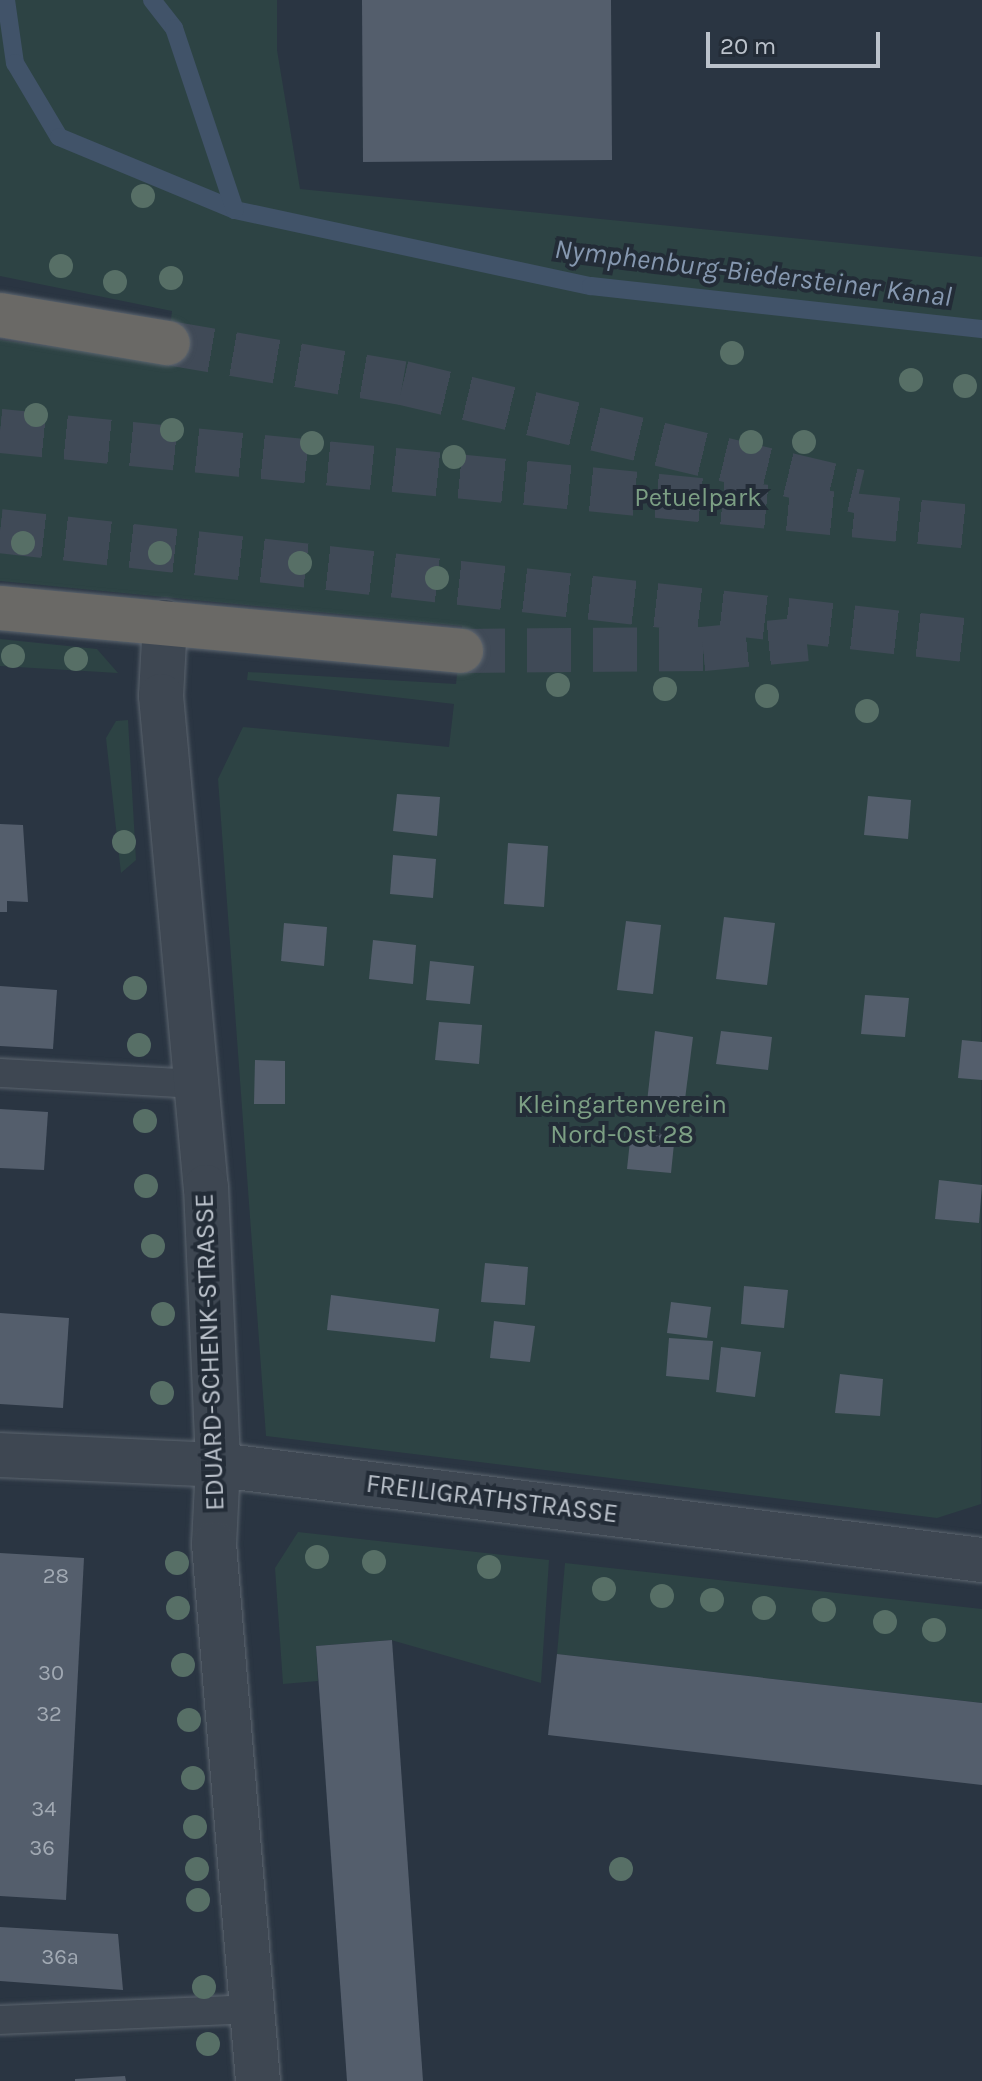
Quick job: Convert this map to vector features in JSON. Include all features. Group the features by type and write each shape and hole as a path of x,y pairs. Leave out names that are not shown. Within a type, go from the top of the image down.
{"highway":[{"path":"0,315 168,343"},
{"path":"0,608 461,651"}],"street":[{"name":"EDUARD-SCHENK-STRASSE","path":"165,622 161,696 196,1084 218,1465 214,1544 258,2081"},
{"name":"FREILIGRATHSTRASSE","path":"0,1455 218,1465 982,1560"}],"lane":[{"path":"0,1073 196,1084"},
{"path":"0,2020 252,2009"}],"green space":[{"path":"0,0 277,0 277,50 300,189 982,257 981,1504 937,1518 266,1436 218,779 243,727 449,747 454,704 247,680 248,672 456,684 462,626 0,581 0,340 166,361 172,311 0,276"},
{"path":"0,639 97,649 118,673 0,666"},
{"path":"128,720 136,860 121,873 106,738 116,721"},
{"path":"298,1532 549,1560 541,1683 391,1640 316,1646 318,1681 283,1684 275,1568"},
{"path":"565,1563 982,1609 982,1703 557,1654"}],"building":[{"path":"362,0 611,0 612,160 363,162"},
{"path":"397,794 440,797 437,836 393,831"},
{"path":"868,796 911,800 908,839 864,835"},
{"path":"0,824 23,825 28,902 7,901 7,912 0,912"},
{"path":"508,843 548,846 544,907 504,904"},
{"path":"393,855 436,859 433,898 390,894"},
{"path":"724,917 775,923 767,985 716,979"},
{"path":"626,921 661,925 653,994 617,990"},
{"path":"284,923 327,927 324,966 281,961"},
{"path":"373,940 416,945 413,984 369,979"},
{"path":"430,961 474,966 470,1004 426,1000"},
{"path":"0,986 57,990 53,1049 0,1046"},
{"path":"865,995 909,998 905,1037 861,1034"},
{"path":"439,1022 482,1025 479,1064 435,1060"},
{"path":"655,1031 693,1037 684,1107 647,1102"},
{"path":"721,1031 772,1037 768,1070 716,1064"},
{"path":"962,1040 982,1042 982,1080 958,1078"},
{"path":"255,1060 285,1061 285,1104 254,1104"},
{"path":"0,1109 48,1112 44,1170 0,1168"},
{"path":"631,1131 675,1134 671,1173 627,1169"},
{"path":"939,1180 982,1185 979,1223 935,1219"},
{"path":"485,1263 528,1267 525,1305 481,1302"},
{"path":"744,1286 788,1290 784,1328 741,1324"},
{"path":"331,1295 439,1309 435,1342 327,1330"},
{"path":"671,1302 711,1307 707,1338 667,1333"},
{"path":"0,1313 69,1318 63,1408 0,1404"},
{"path":"494,1321 535,1326 530,1362 490,1358"},
{"path":"669,1338 713,1341 709,1380 666,1376"},
{"path":"721,1347 761,1352 755,1397 716,1392"},
{"path":"840,1374 883,1379 880,1416 835,1413"},
{"path":"0,1553 84,1558 66,1900 0,1896"},
{"path":"392,1640 423,2081 347,2081 316,1646"},
{"path":"557,1654 982,1703 982,1785 548,1735"},
{"path":"0,1927 118,1934 123,1990 0,1981"},
{"path":"125,2076 126,2081 75,2081 75,2079"}],"waterway":[{"name":"Nymphenburg-Biedersteiner Kanal","path":"6,0 15,63 59,137 235,210 591,286 982,329"},
{"name":"Nymphenburg-Biedersteiner Kanal","path":"152,0 174,28 235,210"}],"tunnel":[{"path":"168,343 403,383 859,492"},
{"path":"0,431 982,528"},
{"path":"0,531 982,642"},
{"path":"461,651 703,649 807,639"}],"park label":[{"name":"Petuelpark","path":"698,498"},
{"name":"Kleingartenverein Nord-Ost 28","path":"622,1120"}]}
